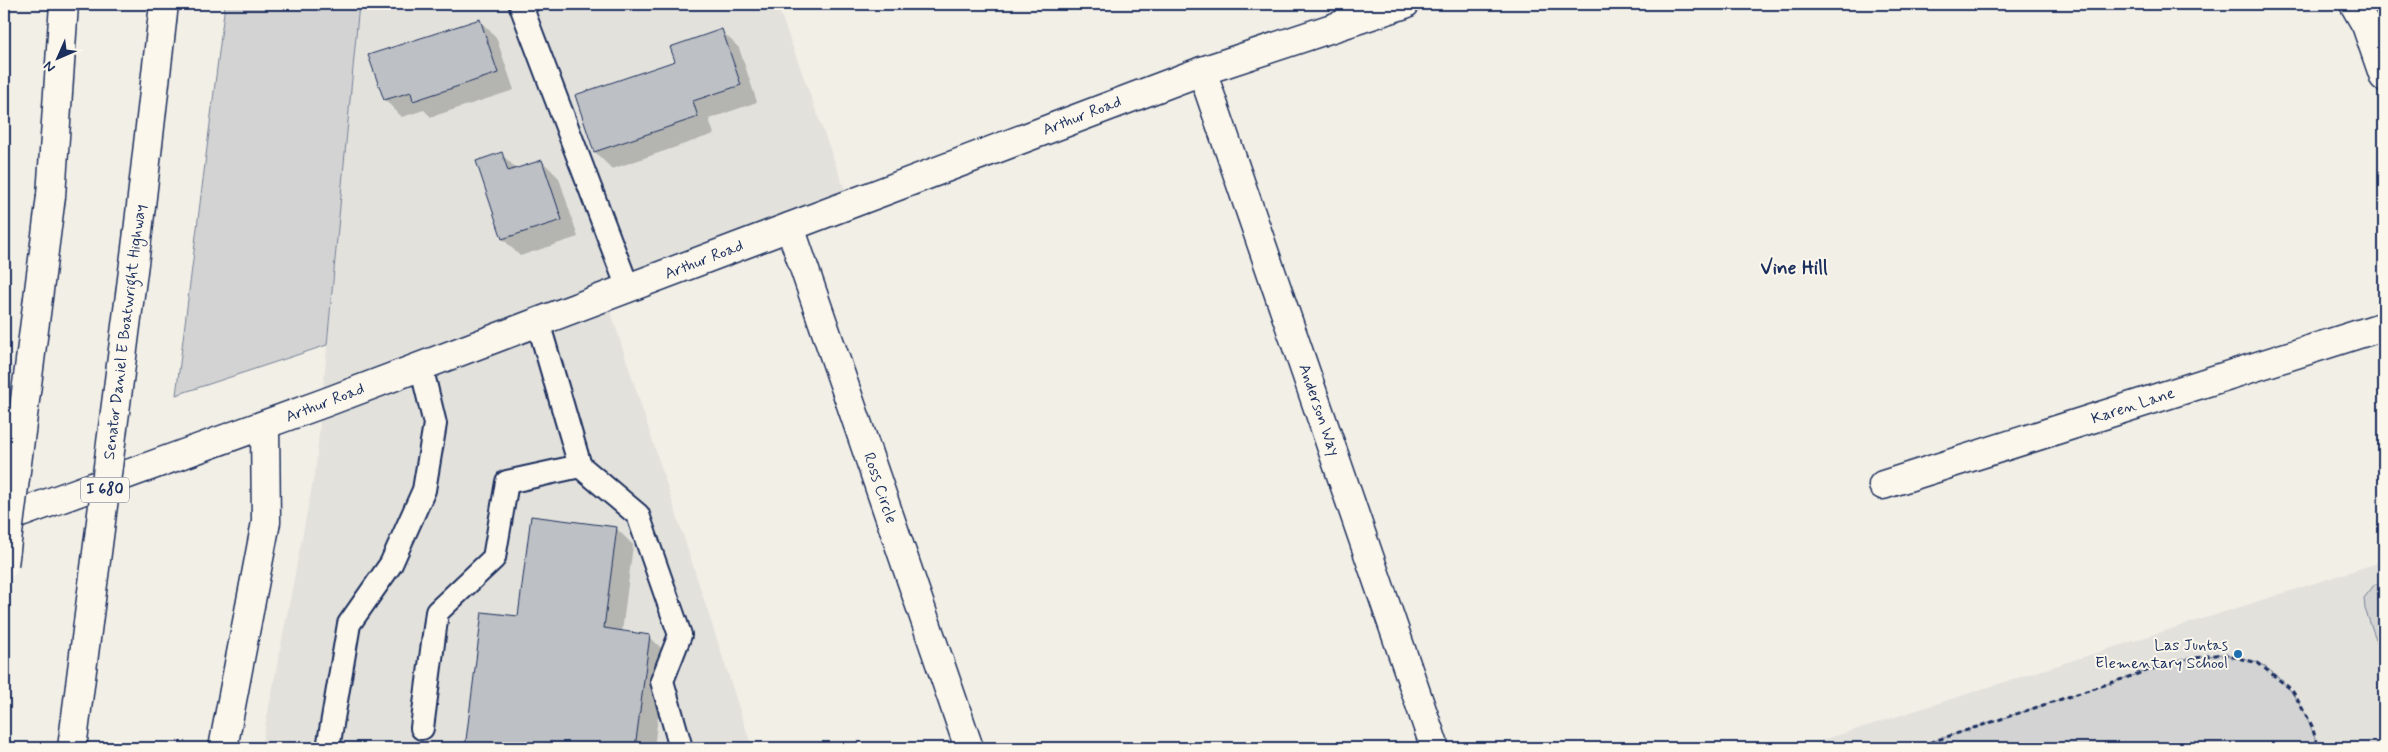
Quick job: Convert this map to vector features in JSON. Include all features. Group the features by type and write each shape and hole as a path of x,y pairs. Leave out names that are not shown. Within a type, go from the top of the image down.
{"main road":[{"path":"4,564 51,196 64,4"},
{"name":"Senator Daniel E Boatwright Highway","path":"72,748 138,232 164,4"},
{"name":"Arthur Road","path":"4,519 265,425 1202,71 1349,12 1404,4"},
{"path":"2354,4 2366,25 2384,77"},
{"name":"Anderson Way","path":"1202,71 1435,748"},
{"name":"Ross Circle","path":"790,227 969,748"},
{"name":"Karen Lane","path":"1883,486 2384,326"},
{"path":"224,748 266,522 265,425"}],"lane":[{"path":"527,4 521,6 628,288"},
{"path":"538,322 580,466 638,515 680,635 662,681 682,748"},
{"path":"328,748 349,624 391,564 424,490 435,424 421,366"},
{"path":"422,728 437,612 494,558 507,482 580,466"}],"path":[{"path":"1913,748 2177,661 2221,654 2258,663 2292,690 2312,726 2318,748"}],"shaded area":[{"path":"225,4 359,4 327,345 176,395"},
{"path":"359,4 777,4 850,204 606,297 752,748 261,748 316,466"},
{"name":"Las Juntas Elementary School","path":"2384,561 2384,748 1798,748"},
{"path":"2384,582 2384,661 2365,609 2364,598 2375,584"},
{"path":"2221,654 2255,661 2280,680 2297,700 2309,723 2318,748 1913,748 2177,661"}],"building":[{"path":"480,19 498,73 413,101 411,92 384,100 368,55"},
{"path":"722,29 741,85 693,101 698,117 594,152 575,95 675,61 670,47"},
{"path":"502,152 508,171 542,160 562,220 502,239 476,161"},
{"path":"531,516 617,527 604,628 650,635 635,748 465,748 482,612 518,616"}],"place":[{"name":"Las Juntas Elementary School","path":"2238,654"}],"district":[{"name":"Vine Hill","path":"1794,268"}]}
